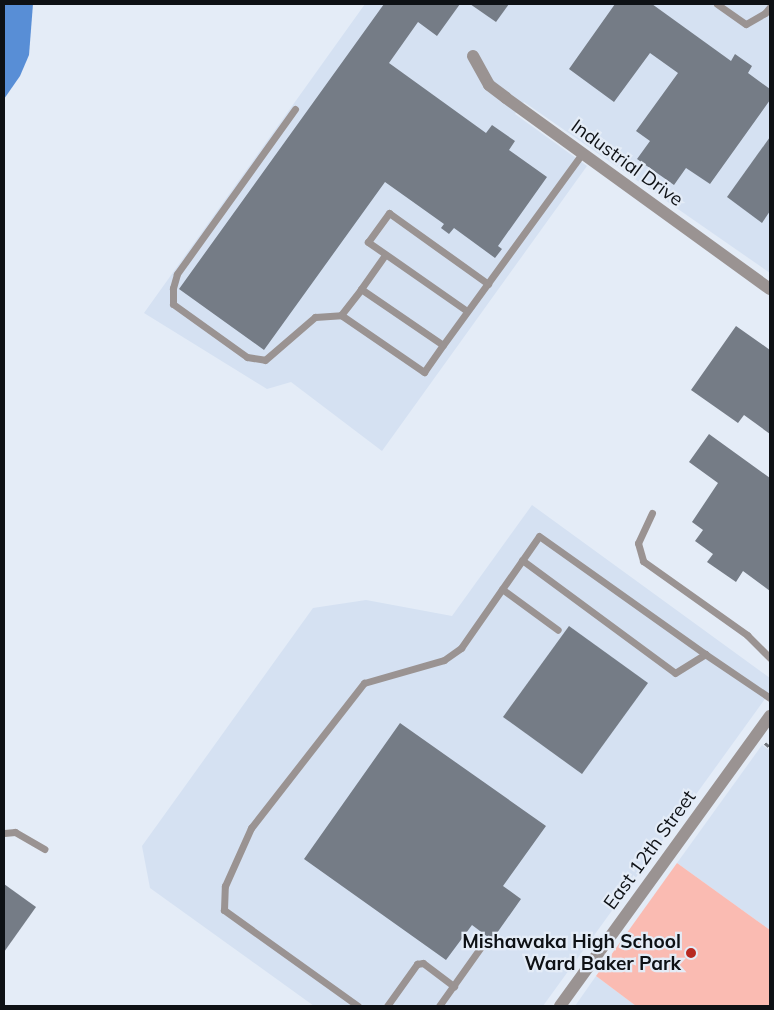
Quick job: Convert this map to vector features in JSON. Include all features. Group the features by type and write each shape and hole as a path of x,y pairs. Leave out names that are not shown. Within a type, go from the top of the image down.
{"street":[{"name":"Industrial Drive","path":"473,56 489,85 770,289"},
{"name":"East 12th Street","path":"560,1006 770,716"}],"lane":[{"path":"717,4 746,24 765,13 770,7"},
{"path":"295,109 177,274 173,288 173,304 247,358 265,360 315,317 342,315 424,372 582,154"},
{"path":"468,311 368,242 389,213 488,284"},
{"path":"342,315 385,255"},
{"path":"361,289 443,346"},
{"path":"652,512 638,543 643,561 747,635 770,658"},
{"path":"358,1006 224,910 225,886 251,828 364,683 444,660 461,648 539,536 770,698"},
{"path":"522,560 674,674 705,654"},
{"path":"502,589 558,630"},
{"path":"4,833 15,832 44,849"},
{"path":"439,1006 481,947"},
{"path":"387,1006 417,964 423,963 454,986"}],"shaded area":[{"path":"365,4 770,4 770,273 524,102 515,114 587,166 382,451 291,382 267,389 144,313"},
{"path":"532,505 770,678 770,692 543,1006 314,1006 150,888 142,846 313,608 366,600 452,616"},
{"path":"762,745 770,751 770,930 677,863"},
{"name":"Mishawaka High School Ward Baker Park","path":"677,863 770,930 770,1006 636,1006 596,976"},
{"path":"596,976 636,1006 575,1006"}],"water":[{"path":"4,4 33,4 29,55 20,76 4,99"}],"building":[{"path":"384,4 460,4 437,36 418,22 389,63 486,133 492,125 515,141 509,150 547,177 498,246 502,249 495,258 454,228 449,234 441,228 444,224 385,182 264,350 179,289"},
{"path":"470,4 509,4 496,22"},
{"path":"615,4 652,4 731,61 735,54 752,66 748,73 770,89 770,100 710,184 686,168 674,185 637,159 650,141 636,131 678,73 650,53 614,102 569,69"},
{"path":"770,137 770,211 762,223 727,197"},
{"path":"736,326 770,350 770,434 744,415 738,423 691,390"},
{"path":"709,434 770,478 770,591 743,571 736,582 707,562 713,554 695,541 703,530 692,522 718,483 689,462"},
{"path":"569,626 648,683 582,774 503,717"},
{"path":"400,723 546,826 503,886 521,899 492,940 472,925 446,960 304,859"},
{"path":"4,884 36,907 4,952"}],"place":[{"name":"Mishawaka High School Ward Baker Park","path":"691,953"}]}
